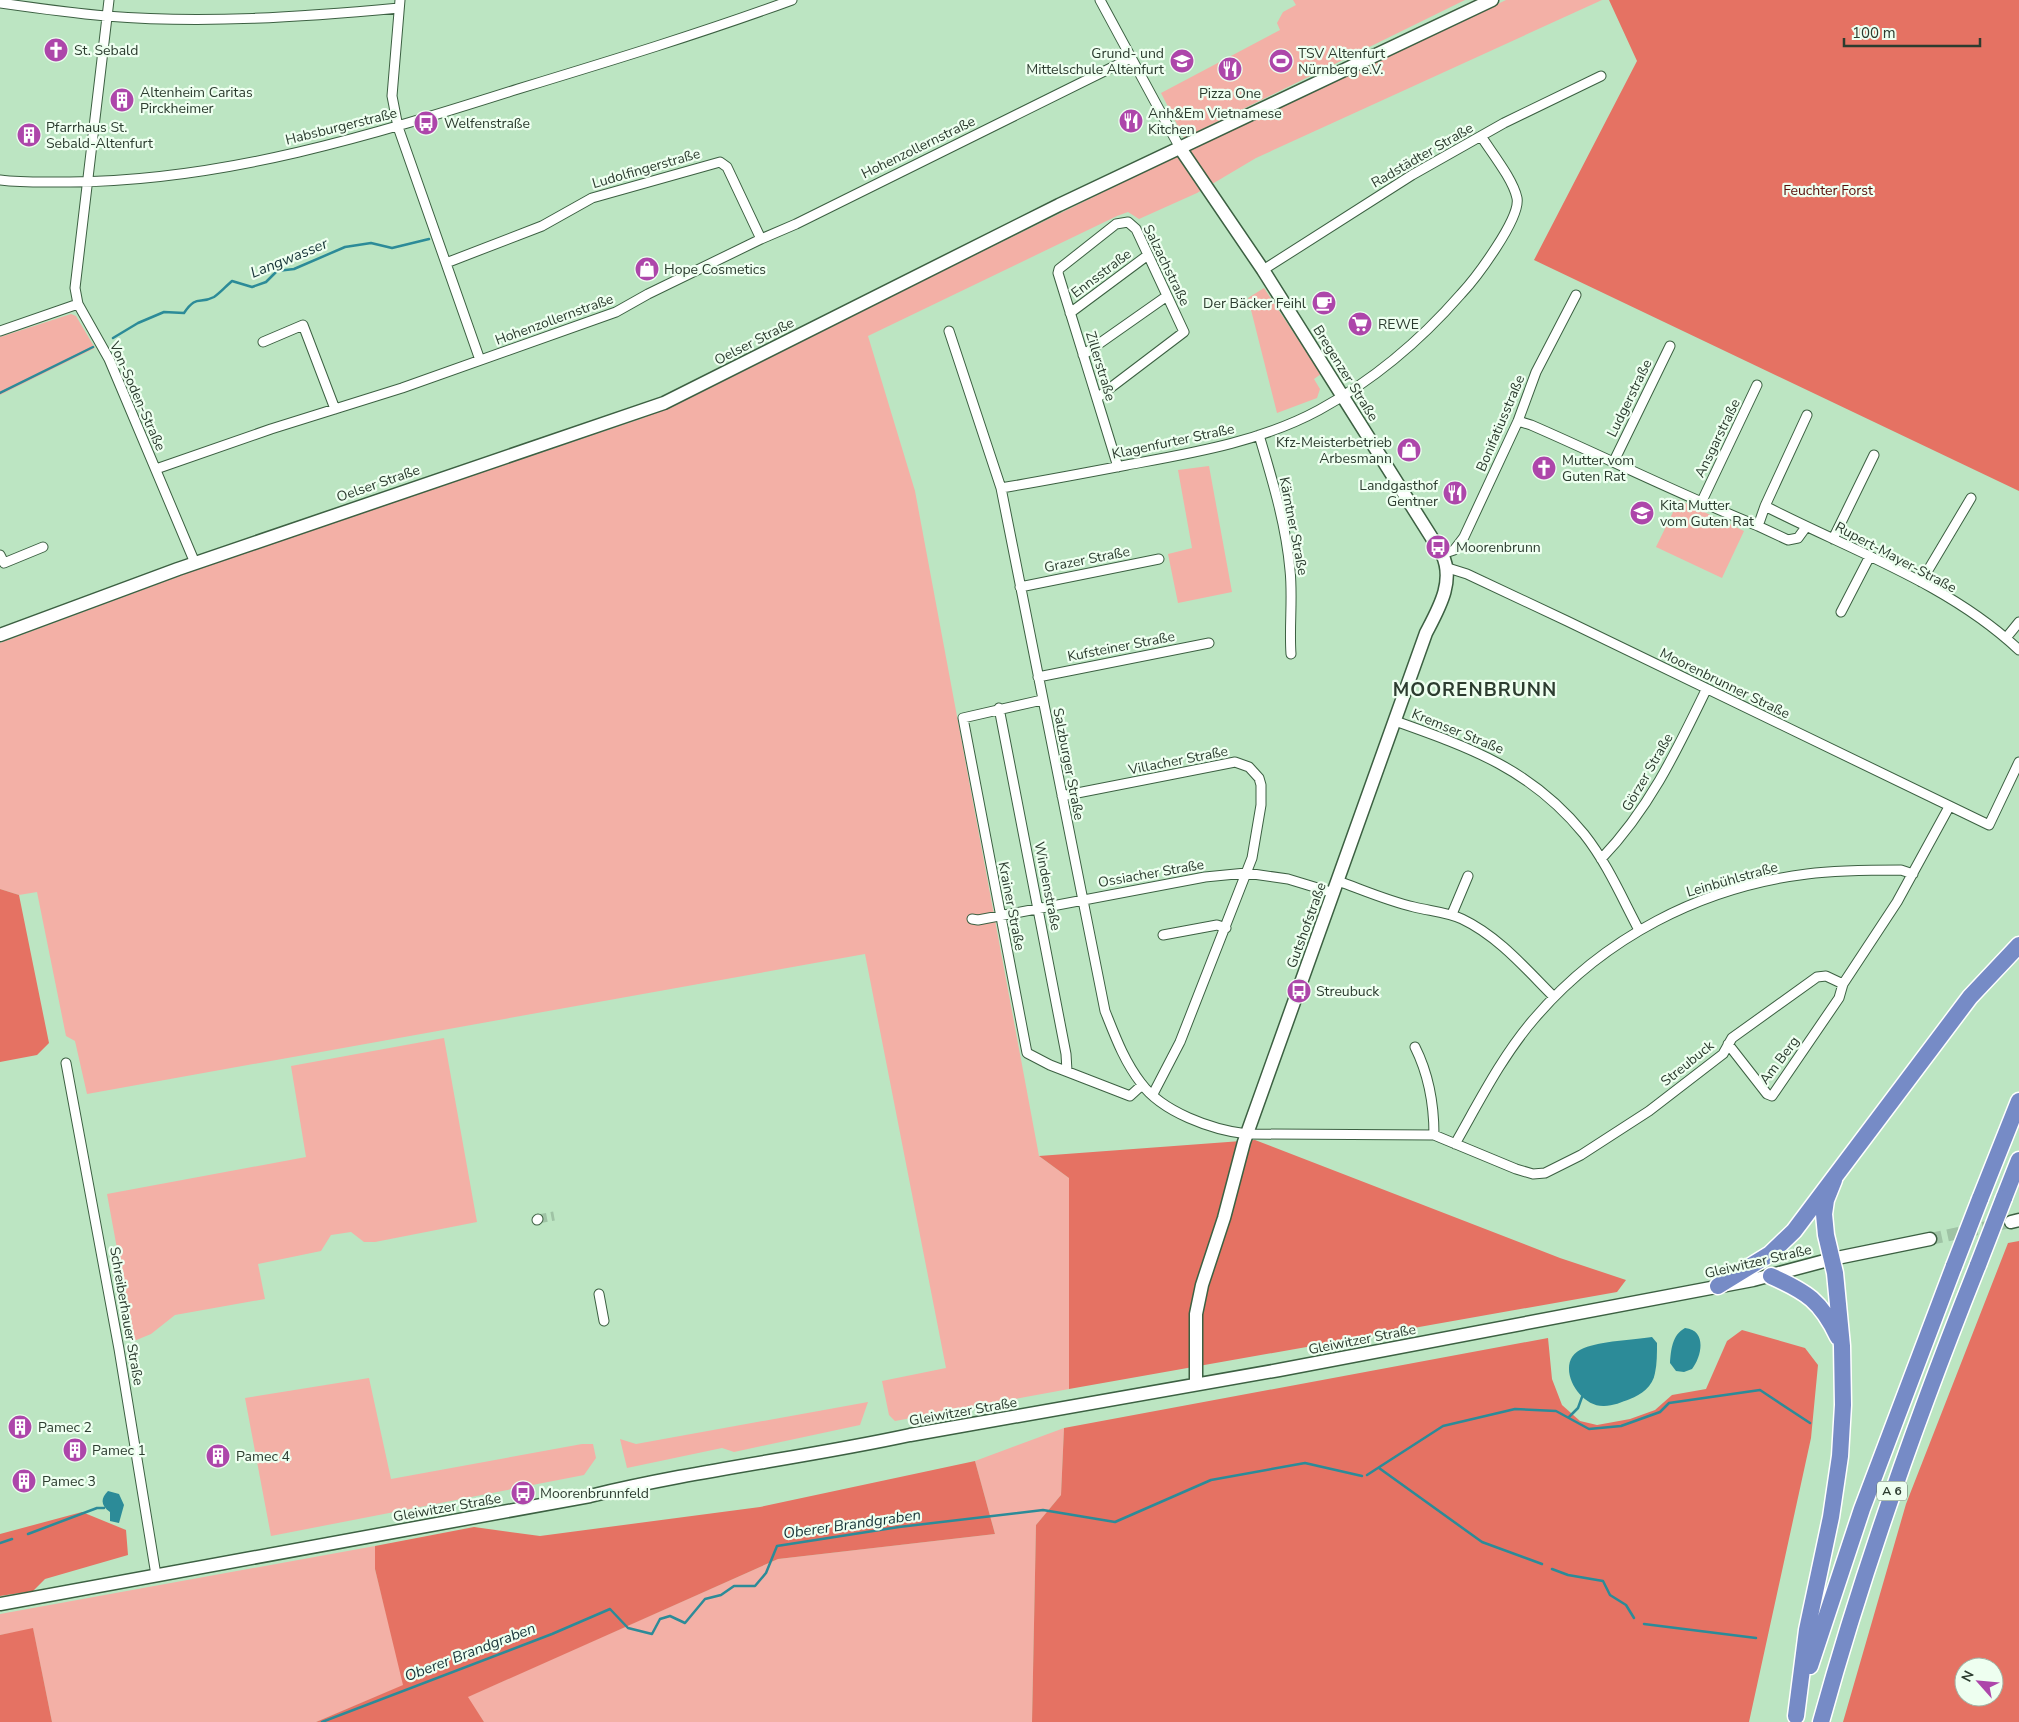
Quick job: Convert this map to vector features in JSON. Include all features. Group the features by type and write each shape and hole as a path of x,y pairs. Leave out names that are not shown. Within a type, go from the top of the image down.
{"highway":[{"path":"1718,1286 1780,1246 1794,1231 1970,997 2019,945"},
{"name":"A 6","path":"1795,1719 1844,1562 1954,1266 2019,1101"},
{"name":"A 6","path":"1821,1722 1844,1639 1897,1478 2019,1160"},
{"path":"1795,1719 1807,1630 1826,1544 1839,1466 1843,1405 1842,1346 1832,1259 1824,1214 1826,1200 1834,1180"},
{"path":"1770,1276 1801,1290 1816,1300 1828,1317 1842,1346"}],"main road":[{"name":"Oelser Straße","path":"0,635 195,563 664,403 998,235 1492,0"},
{"name":"Bregenzer Straße","path":"1180,148 1263,270 1442,554 1448,568"},
{"name":"Gutshofstraße","path":"1196,1384 1196,1314 1202,1285 1222,1225 1247,1134 1426,633 1444,592 1448,568"},
{"name":"Gleiwitzer Straße","path":"0,1604 590,1496 648,1482 863,1446 910,1435 1196,1384 1718,1286 1770,1276 1832,1259 1930,1239"}],"street":[{"name":"Von-Soden-Straße","path":"109,0 75,280 78,304 109,359 195,563"},
{"name":"Habsburgerstraße","path":"0,180 88,182 157,178 188,174 329,145 398,127 669,42 792,0"},
{"path":"1100,0 1180,148"},
{"path":"0,3 107,16 243,19 313,16 400,4 392,96 398,127 480,360"},
{"name":"Hohenzollernstraße","path":"156,469 616,312 648,294 796,224 1131,58"},
{"name":"Radstädter Straße","path":"1263,270 1366,203 1481,136 1601,76"},
{"name":"Klagenfurter Straße","path":"1001,488 1208,450 1259,436 1318,410 1343,396 1411,347 1436,322 1477,275 1516,209 1515,192 1481,136"},
{"name":"Ludolfingerstraße","path":"446,263 542,226 592,198 720,162 728,167 761,239"},
{"name":"Salzachstraße","path":"1058,273 1059,269 1116,224 1128,222 1133,226 1148,255 1184,332 1097,398"},
{"name":"Ennsstraße","path":"1070,313 1148,255"},
{"name":"Zillerstraße","path":"1058,273 1118,467"},
{"name":"Bonifatiusstraße","path":"1442,554 1454,550 1462,543 1518,421 1536,372 1576,295"},
{"path":"1083,355 1167,296"},
{"path":"0,331 78,304"},
{"path":"263,342 303,325 335,409"},
{"name":"Salzburger Straße","path":"950,330 1001,488 1104,1011 1120,1051 1142,1085 1180,1114 1201,1124 1247,1134"},
{"name":"Ludgerstraße","path":"1614,461 1670,346"},
{"name":"Ansgarstraße","path":"1701,503 1757,385"},
{"path":"1758,526 1765,506 1806,415"},
{"path":"1518,421 1614,461 1701,503 1788,540 1798,538 1806,527"},
{"name":"Kärntner Straße","path":"1259,436 1278,505 1290,568 1289,626 1292,654"},
{"path":"1833,539 1874,455"},
{"path":"1921,582 1971,498"},
{"name":"Rupert-Mayer-Straße","path":"1765,506 1921,582 2006,638 2019,650"},
{"path":"0,555 4,564 43,547"},
{"path":"1842,612 1870,556"},
{"name":"Grazer Straße","path":"1020,587 1159,559"},
{"name":"Moorenbrunner Straße","path":"1448,568 1467,574 1989,825 2019,762"},
{"path":"2006,638 2019,622"},
{"name":"Kufsteiner Straße","path":"1038,677 1209,643"},
{"name":"Görzer Straße","path":"1601,859 1635,820 1666,771 1706,690"},
{"name":"Krainer Straße","path":"1042,700 999,708 963,718 1027,1053 1032,1057 1130,1096 1142,1085"},
{"name":"Windenstraße","path":"999,708 1039,909 1066,1054 1067,1070"},
{"name":"Kremser Straße","path":"1395,721 1470,748 1520,775 1563,812 1584,834 1601,859 1639,930"},
{"name":"Villacher Straße","path":"1062,796 1235,762 1242,764 1259,778 1262,793 1252,858 1180,1042 1153,1094"},
{"path":"1842,984 1852,972 1914,874 1949,807"},
{"name":"Leinbühlstraße","path":"1455,1144 1510,1051 1533,1020 1554,997 1596,958 1639,930 1694,901 1757,883 1807,874 1901,870 1914,874"},
{"name":"Ossiacher Straße","path":"972,919 1039,909 1205,877 1246,873 1288,879 1334,893"},
{"path":"1452,914 1468,876"},
{"path":"1338,881 1412,907 1452,914 1485,932 1554,997"},
{"path":"1163,934 1217,925 1226,928"},
{"name":"Streubuck","path":"1247,1134 1434,1135 1524,1171 1533,1174 1545,1173 1580,1155 1649,1111 1723,1054 1732,1038 1817,977 1826,976 1842,984"},
{"name":"Am Berg","path":"1728,1044 1767,1094 1772,1096 1839,998 1842,984"},
{"path":"1415,1047 1426,1074 1434,1111 1434,1135"},
{"name":"Schreiberhauer Straße","path":"66,1063 119,1349 156,1575"},
{"path":"599,1294 604,1321"}],"shaded area":[{"name":"TSV Altenfurt Nürnberg e.V.","path":"1293,0 1465,0 1184,138 1161,93 1280,30 1277,23 1283,12 1296,5"},
{"path":"1506,0 1602,0 1256,158 1197,193 1139,219 1128,212 1117,216 868,336 915,491 1039,1156 1069,1178 1069,1389 895,1421 889,1415 882,1381 946,1368 865,954 87,1094 75,1041 66,1036 37,892 19,895 0,889 0,643 220,561 646,417 1160,164"},
{"path":"1264,288 1321,374 1314,379 1320,389 1317,398 1277,413 1248,298"},
{"path":"71,314 76,316 95,348 0,395 0,337"},
{"path":"1209,466 1232,592 1178,603 1168,554 1192,548 1178,470"},
{"path":"1679,500 1744,531 1722,578 1656,547"},
{"path":"444,1038 477,1222 375,1242 364,1242 351,1232 331,1235 321,1251 258,1264 265,1299 175,1315 151,1334 134,1341 107,1194 306,1157 291,1066"},
{"path":"369,1378 391,1479 582,1444 593,1444 596,1458 584,1475 271,1536 245,1398"},
{"path":"868,1402 860,1425 734,1452 722,1448 627,1468 620,1439 636,1444"},
{"path":"1064,1428 1061,1495 1036,1525 1032,1722 484,1722 467,1697 778,1559 995,1534 975,1461"},
{"path":"375,1546 375,1569 404,1685 316,1722 52,1722 33,1629 0,1635 0,1614"}],"green space":[{"name":"Feuchter Forst","path":"1609,0 2019,0 2019,491 1534,260 1637,61"},
{"path":"0,889 19,895 49,1043 37,1055 0,1062"},
{"path":"1255,1140 1560,1258 1626,1280 1617,1292 1069,1389 1069,1178 1039,1156"},
{"path":"2019,1241 2019,1722 1843,1722 1906,1504 2008,1243"},
{"path":"1742,1330 1805,1348 1818,1365 1811,1438 1749,1722 1032,1722 1036,1525 1061,1495 1064,1428 1548,1338 1552,1379 1562,1405 1580,1421 1597,1425 1630,1419 1655,1410 1672,1395 1706,1389 1727,1341"},
{"path":"975,1461 995,1534 778,1559 468,1697 484,1722 316,1722 403,1685 375,1569 375,1546 474,1527 540,1536 760,1507"},
{"path":"82,1512 126,1530 128,1555 45,1579 33,1591 0,1596 0,1534"},
{"path":"33,1628 52,1722 0,1722 0,1635"}],"water":[{"path":"1685,1328 1697,1333 1700,1338 1700,1351 1692,1369 1684,1372 1676,1371 1670,1363 1675,1339"},
{"path":"1652,1337 1657,1343 1656,1370 1652,1382 1642,1392 1621,1403 1604,1406 1594,1404 1585,1399 1577,1391 1569,1372 1570,1362 1575,1354 1584,1348 1599,1344"},
{"path":"108,1491 119,1494 124,1505 119,1523 110,1521 110,1512 103,1505 104,1497"}],"waterway":[{"name":"Langwasser","path":"113,338 138,323 164,312 184,313 195,302 214,297 232,281 252,287 266,282 277,271 294,269 345,247 371,243 392,248 429,239"},
{"name":"Langwasser","path":"0,393 93,347"},
{"name":"Oberer Brandgraben","path":"1367,1475 1443,1426 1515,1409 1556,1411 1589,1429 1621,1426 1660,1412 1669,1403 1760,1390 1810,1423"},
{"path":"1569,1417 1578,1408 1582,1397"},
{"name":"Oberer Brandgraben","path":"322,1722 552,1634 610,1609 628,1628 652,1634 660,1619 670,1616 685,1623 705,1599 721,1595 734,1586 755,1586 766,1573 777,1546 899,1527 1043,1510 1115,1522 1211,1480 1305,1463 1362,1476"},
{"path":"1379,1468 1482,1542 1542,1564"},
{"path":"28,1534 97,1508 104,1508"},
{"path":"0,1543 12,1539"},
{"path":"1552,1569 1568,1575 1603,1581 1610,1595 1626,1605 1634,1618"},
{"path":"1644,1624 1756,1638"}],"tunnel":[{"path":"538,1219 554,1216"},
{"path":"1930,1239 2011,1222"}],"place":[{"name":"St. Sebald","path":"56,50"},
{"name":"Grund- und Mittelschule Altenfurt","path":"1182,61"},
{"name":"TSV Altenfurt Nürnberg e.V.","path":"1281,61"},
{"name":"Pizza One","path":"1230,69"},
{"name":"Altenheim Caritas Pirckheimer","path":"122,100"},
{"name":"Anh&Em Vietnamese Kitchen","path":"1131,121"},
{"name":"Welfenstraße","path":"426,123"},
{"name":"Pfarrhaus St. Sebald-Altenfurt","path":"29,135"},
{"name":"Hope Cosmetics","path":"647,269"},
{"name":"Der Bäcker Feihl","path":"1324,303"},
{"name":"REWE","path":"1360,324"},
{"name":"Kfz-Meisterbetrieb Arbesmann","path":"1409,450"},
{"name":"Mutter vom Guten Rat","path":"1544,468"},
{"name":"Landgasthof Gentner","path":"1455,493"},
{"name":"Kita Mutter vom Guten Rat","path":"1642,513"},
{"name":"Moorenbrunn","path":"1438,547"},
{"name":"Streubuck","path":"1299,991"},
{"name":"Pamec 2","path":"20,1427"},
{"name":"Pamec 1","path":"75,1450"},
{"name":"Pamec 4","path":"218,1456"},
{"name":"Pamec 3","path":"24,1481"},
{"name":"Moorenbrunnfeld","path":"523,1493"}],"district":[{"name":"MOORENBRUNN","path":"1475,689"}]}
